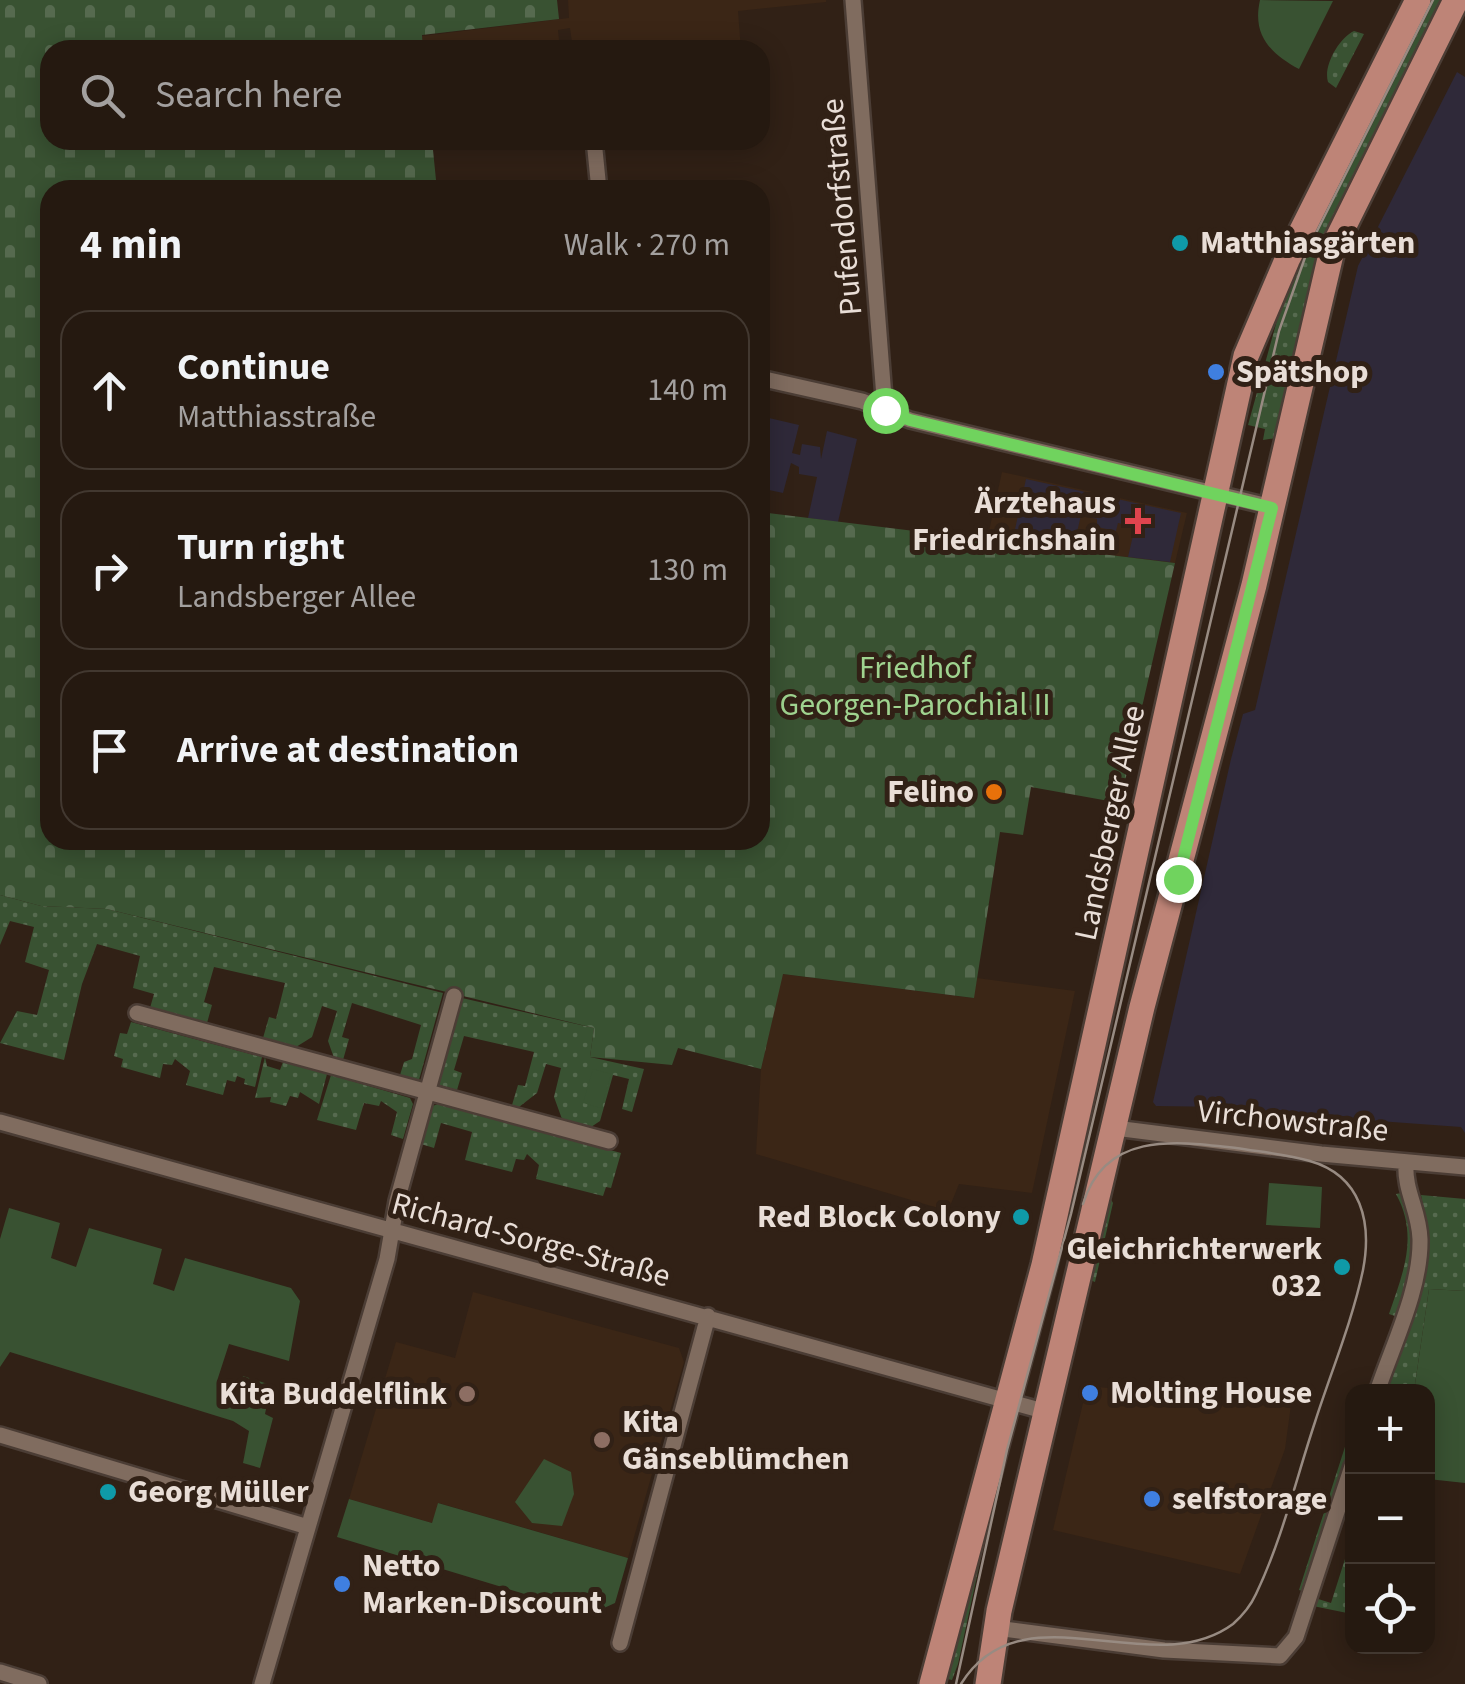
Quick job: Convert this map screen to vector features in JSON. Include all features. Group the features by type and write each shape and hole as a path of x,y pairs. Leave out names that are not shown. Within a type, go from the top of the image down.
{"main road":[{"name":"Landsberger Allee","path":"932,1684 1037,1296 1246,356 1263,312 1418,0"},
{"path":"988,1684 1006,1629 1048,1412 1115,1128 1272,508 1332,250 1456,0"}],"street":[{"name":"Pufendorfstraße","path":"853,0 885,410"},
{"path":"595,150 597,180"},
{"path":"770,381 910,420 1272,508"},
{"path":"262,1684 392,1230 454,996"},
{"path":"136,1013 610,1141"},
{"name":"Richard-Sorge-Straße","path":"0,1122 1048,1412"},
{"name":"Virchowstraße","path":"1115,1128 1465,1167"},
{"path":"1380,1384 1418,1262 1418,1220 1405,1188 1406,1162"},
{"path":"620,1643 708,1316"},
{"path":"0,1435 308,1527"},
{"path":"1006,1629 1164,1650 1280,1656 1296,1638 1349,1474"},
{"path":"0,1672 39,1684"}],"shaded area":[{"path":"568,0 826,0 738,11 740,40 572,40 570,28 558,30 559,40 422,40 422,36 569,18"},
{"path":"1457,72 1465,77 1465,1133 1461,1127 1351,1119 1349,1124 1226,1112 1226,1107 1156,1106 1153,1102 1231,759 1243,714 1255,710 1358,266"},
{"name":"Ärztehaus Friedrichshain","path":"770,418 799,425 792,453 800,455 802,444 820,447 821,459 827,431 857,439 838,522 808,518 817,477 799,474 799,467 791,463 783,493 770,490"},
{"name":"Ärztehaus Friedrichshain","path":"1002,472 1187,513 1175,563 987,540"},
{"name":"Ärztehaus Friedrichshain","path":"1026,479 1181,513 1170,562 1128,557 1135,527 1118,523 1116,531 1097,527 1097,519 1081,515 1073,550 1012,543"},
{"path":"782,974 973,998 977,978 1075,991 1032,1193 959,1184 948,1211 756,1154 761,1069"},
{"path":"473,1292 679,1348 684,1362 628,1558 439,1503 432,1523 349,1499 396,1342 455,1358"},
{"path":"1087,1386 1291,1405 1285,1449 1240,1574 1053,1530"}],"green space":[{"name":"Friedhof Georgen-Parochial II","path":"0,0 557,0 559,19 422,35 422,40 40,40 40,150 433,150 436,180 40,180 40,850 770,850 770,513 1175,563 1120,803 1031,787 1023,835 1000,832 974,998 783,974 761,1069 678,1048 672,1065 590,1057 594,1028 107,909 41,906 0,895"},
{"path":"1260,0 1333,1 1299,69 1266,42 1259,23"},
{"path":"1427,0 1446,0 1328,237 1276,438 1263,440 1265,429 1248,425 1287,284"},
{"path":"1354,31 1364,34 1336,88 1328,82 1330,61"},
{"path":"0,895 41,906 107,909 443,993 419,1080 400,1075 404,1062 412,1059 421,1025 352,1003 342,1037 349,1039 343,1060 334,1058 328,1041 337,1011 322,1006 312,1037 296,1047 263,1038 269,1017 276,1019 285,983 214,967 204,1002 212,1005 207,1023 150,1008 154,994 133,988 140,956 97,944 82,984 64,1060 0,1043 17,1011 37,1015 49,970 25,962 34,927 10,921 0,945"},
{"path":"462,998 594,1028 590,1057 644,1069 632,1112 622,1109 629,1079 613,1075 600,1121 591,1127 562,1119 554,1097 561,1068 546,1064 537,1093 519,1107 512,1105 518,1085 525,1086 534,1052 464,1036 454,1070 462,1073 457,1090 439,1085"},
{"path":"131,1022 262,1057 255,1087 244,1084 245,1079 237,1076 235,1082 227,1080 223,1095 186,1085 190,1071 175,1059 172,1065 163,1064 160,1078 121,1067 123,1059 114,1056 120,1033 127,1034"},
{"path":"265,1057 267,1066 280,1070 283,1062 327,1074 319,1104 300,1092 298,1098 290,1096 286,1106 270,1102 271,1097 255,1098"},
{"path":"593,1069 611,1074 601,1108 583,1103"},
{"path":"331,1075 410,1098 413,1104 403,1139 391,1135 397,1112 381,1101 379,1106 364,1103 356,1130 317,1120"},
{"path":"438,1104 621,1153 611,1188 606,1187 603,1196 536,1179 539,1165 527,1154 524,1160 516,1159 512,1172 465,1160 472,1132 441,1123 434,1148 421,1144 430,1107"},
{"path":"1269,1183 1322,1187 1320,1228 1266,1225"},
{"path":"1401,1193 1411,1224 1412,1254 1395,1316 1389,1314 1408,1240 1396,1194"},
{"path":"1421,1195 1465,1199 1465,1291 1429,1289 1415,1384 1387,1384 1418,1295 1425,1222"},
{"path":"1109,1196 1113,1203 1095,1282 1090,1280"},
{"path":"9,1208 60,1223 51,1258 76,1267 89,1228 162,1249 153,1284 174,1291 185,1258 291,1288 300,1301 289,1361 229,1344 217,1381 239,1389 243,1376 271,1385 265,1414 273,1418 260,1468 243,1463 249,1431 233,1421 10,1352 0,1367 0,1239"},
{"path":"1429,1289 1465,1291 1465,1483 1435,1480 1435,1384 1415,1384"},
{"path":"1345,1447 1345,1467 1305,1592 1299,1590"},
{"path":"544,1459 571,1472 574,1494 562,1526 532,1523 515,1502"},
{"path":"994,1497 958,1664 952,1680 943,1678"},
{"path":"349,1499 432,1523 438,1503 628,1558 615,1603 604,1608 555,1594 551,1602 337,1537"},
{"path":"1345,1559 1345,1613 1313,1606 1315,1598 1331,1603"}],"tram line":[{"path":"956,1684 1007,1450 1071,1214 1279,331 1308,249 1433,0"},
{"path":"961,1684 987,1655 1018,1641 1053,1637 1165,1645 1201,1640 1236,1621 1254,1598 1274,1552 1363,1270 1366,1235 1359,1204 1341,1178 1310,1161 1213,1145 1145,1146 1108,1163 1093,1180 1083,1204"}],"place":[{"name":"Matthiasgärten","path":"1180,243"},
{"name":"Spätshop","path":"1216,372"},
{"name":"Ärztehaus Friedrichshain","path":"1138,521"},
{"name":"Felino","path":"994,792"},
{"name":"Red Block Colony","path":"1021,1217"},
{"name":"Gleichrichterwerk 032","path":"1342,1267"},
{"name":"Molting House","path":"1090,1393"},
{"name":"Kita Buddelflink","path":"467,1394"},
{"name":"Kita Gänseblümchen","path":"602,1440"},
{"name":"Georg Müller","path":"108,1492"},
{"name":"selfstorage","path":"1152,1499"},
{"name":"Netto Marken-Discount","path":"342,1584"}],"route":[{"path":"885,410 910,420 1272,508 1178,879"}]}
